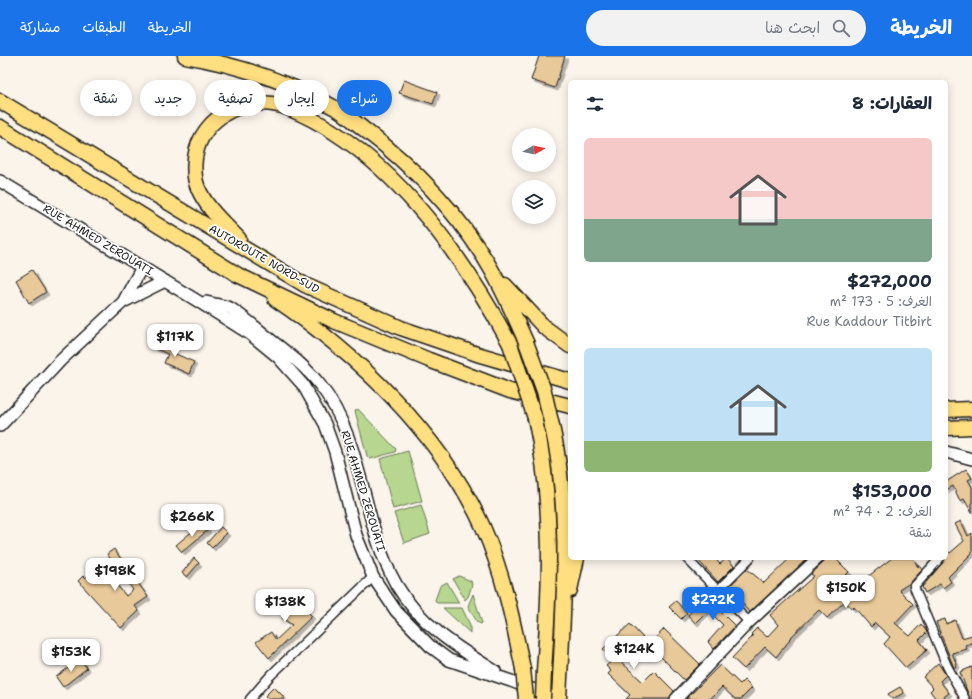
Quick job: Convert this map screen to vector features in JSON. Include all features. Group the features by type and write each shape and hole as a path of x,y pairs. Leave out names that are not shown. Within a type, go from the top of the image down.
{"highway":[{"path":"185,56 230,65 257,74 296,88 339,111 379,141 416,174 446,207 475,244 490,268 509,303 526,342 544,391 560,468 563,520 562,621 558,699"},
{"name":"AUTOROUTE NORD-SUD","path":"0,101 305,285 401,328 477,354 568,380"},
{"path":"250,251 208,205 197,187 194,167 196,149 205,132 215,119 231,110 248,104 267,103 288,108 322,124 362,153 406,193 435,226 485,298 510,344 535,418 541,445 547,488 550,536 550,582 543,699"},
{"name":"AUTOROUTE NORD-SUD","path":"0,127 238,275 334,321 429,360 510,391 568,406"},
{"path":"490,268 544,327 568,345"},
{"path":"238,275 282,304 332,341 375,380 430,441 457,479 483,527 499,570 511,611 523,669 526,699"},
{"path":"948,410 972,409"},
{"path":"948,428 972,428"},
{"path":"562,621 577,560"}],"main road":[{"name":"RUE AHMED ZEROUATI","path":"0,181 250,334 278,357 303,385 325,424 335,452 356,535 373,577 396,611 436,651 448,660 511,680"},
{"path":"123,302 142,267"},
{"path":"0,426 60,361 123,302 165,281"},
{"name":"RUE AHMED ZEROUATI","path":"196,300 229,308 286,351 320,385 336,410 348,436 376,538 397,585 412,606 427,623 452,644 511,680"},
{"path":"948,453 972,459"},
{"path":"676,699 749,622 816,560"},
{"path":"511,680 558,699"}],"street":[{"path":"688,560 717,592 749,622"},
{"path":"717,592 748,560"},
{"path":"938,560 914,587 947,666 965,699"},
{"path":"250,699 270,676 373,577"}],"green space":[{"path":"358,409 396,449 395,452 370,459 367,456 355,411"},
{"path":"408,451 422,501 393,509 380,459"},
{"path":"421,505 430,534 404,543 394,513"},
{"path":"459,576 471,581 472,585 468,597 465,600 453,579"},
{"path":"447,582 459,603 437,603 435,600 440,586"},
{"path":"473,594 482,623 481,624 477,622 468,606"},
{"path":"443,608 462,608 470,625 470,633"}],"building":[{"path":"539,56 565,56 555,88 531,80"},
{"path":"404,80 437,92 433,104 399,93"},
{"path":"32,270 46,292 29,303 16,280"},
{"path":"158,340 172,346 169,351 194,362 189,374 164,363 168,354 154,348"},
{"path":"966,469 972,478 968,480 972,487 972,513 964,499 960,501 953,486 948,489 948,481"},
{"path":"961,521 968,536 972,533 972,553 948,577 951,582 943,588 940,584 925,593 922,587 944,560 948,560 948,551 950,553 964,541 955,524"},
{"path":"202,523 208,530 182,552 176,545"},
{"path":"221,527 227,533 212,548 207,543"},
{"path":"114,549 148,597 135,606 139,611 121,628 78,581 83,576 85,578 100,565 126,596 133,590 107,554"},
{"path":"194,558 199,563 187,577 182,573"},
{"path":"698,560 716,560 720,564 725,560 729,560 734,566 718,582"},
{"path":"788,560 806,560 750,612 743,606 745,605 726,589 747,569 764,583"},
{"path":"824,560 837,560 849,572 839,582 851,593 867,580 866,578 889,560 914,560 918,567 919,565 922,570 910,583 899,590 913,604 895,623 910,636 921,624 927,632 919,640 927,650 906,668 884,644 890,637 875,623 871,627 854,607 852,609 845,601 827,618 819,610 789,639 790,640 776,657 765,647 744,669 732,658 753,636 751,634 757,628 767,637 778,625 770,615 814,576 811,574"},
{"path":"285,590 312,616 269,658 256,642 271,632 276,640 292,625 282,618 286,613 274,601"},
{"path":"706,597 735,626 714,649 708,642 723,625 708,610 695,623 688,615"},
{"path":"676,601 687,613 681,619 669,607"},
{"path":"945,619 946,624 955,620 962,638 972,635 972,643 965,645 967,649 952,653 957,665 954,668 936,622"},
{"path":"630,624 643,638 619,660 643,682 654,671 674,691 669,699 626,699 630,695 608,674 611,671 606,666 613,660 603,649"},
{"path":"664,629 700,664 684,680 649,645"},
{"path":"80,659 87,668 63,687 56,677"},
{"path":"938,663 946,675 940,681 949,693 941,699 936,699 930,691 933,688 923,677"},
{"path":"720,665 740,684 744,680 752,688 741,699 735,699 722,687 710,699 686,699"},
{"path":"972,667 972,699 970,699 960,672"},
{"path":"274,687 285,699 268,699 265,696"},
{"path":"900,687 904,693 892,699 888,694"}]}
